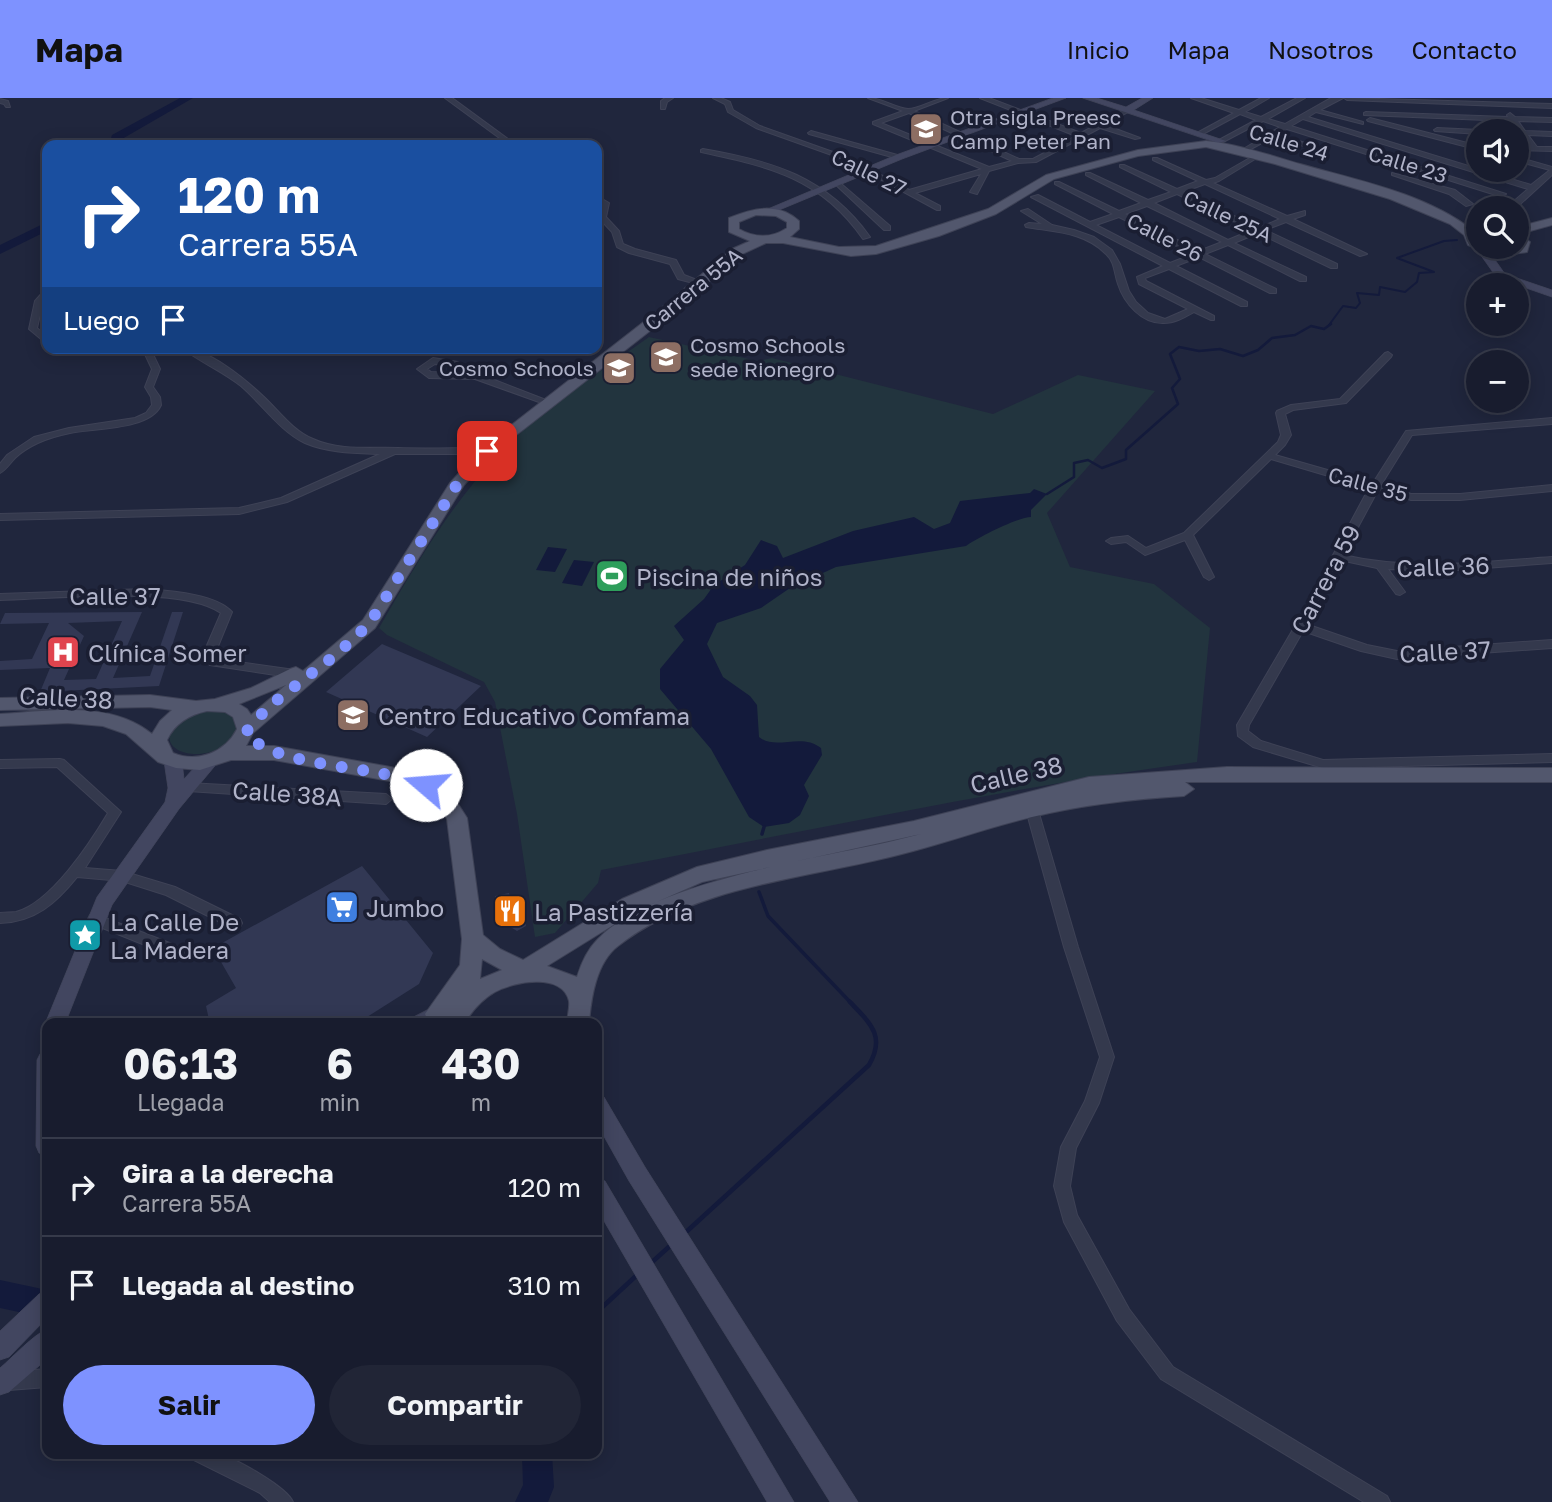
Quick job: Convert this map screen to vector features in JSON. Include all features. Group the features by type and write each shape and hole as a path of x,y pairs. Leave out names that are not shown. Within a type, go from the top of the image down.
{"main road":[{"path":"768,211 793,223 808,237 832,245 876,246 996,204 1039,175 1197,137 1219,143"},
{"path":"736,233 769,239 799,240 837,251 876,251 1004,207 1033,184 1050,177 1178,146 1219,143"},
{"name":"Calle 24","path":"1219,143 1418,205 1466,224"},
{"name":"Carrera 55A","path":"602,353 734,248 736,233 731,225 736,217 768,211"},
{"path":"1529,232 1552,222"},
{"name":"Carrera 55A","path":"245,731 369,624 458,483 487,451 664,313 736,252 788,234 793,223"},
{"path":"1529,236 1552,228"},
{"name":"Carrera 55A","path":"220,704 295,674 358,625 450,484 480,451 601,354"},
{"name":"Calle 38","path":"0,704 150,701 194,708"},
{"path":"249,752 205,766 168,757 158,740 161,732 174,717 194,708 220,704 241,713 245,731 252,741 274,753"},
{"name":"Calle 38","path":"0,720 66,718 112,722 132,729 168,757"},
{"path":"205,766 228,752 245,731"},
{"path":"228,752 274,753 396,775 426,785 442,795 457,818 473,939 468,998 440,1018"},
{"name":"Calle 38","path":"468,998 498,980 524,971 588,928 639,900 698,875 889,834 1017,798 1060,789 1119,780 1186,776 1552,775"},
{"name":"Calle 38","path":"579,1015 598,952 623,933 679,903 770,875 892,850 1032,810 1101,797 1249,785 1552,786"},
{"path":"473,939 492,955 524,971 545,972 565,981 574,991 579,1015"},
{"path":"438,1018 470,967"}],"street":[{"path":"448,98 506,140"},
{"path":"663,108 664,101 670,98"},
{"name":"Calle 27","path":"716,98 728,103 730,111 739,118 868,170 937,208"},
{"path":"871,98 909,111 1018,161"},
{"path":"882,101 891,98"},
{"path":"945,98 875,123 988,169"},
{"path":"983,98 1080,135"},
{"path":"768,211 899,157 1061,98"},
{"path":"1087,98 1197,137 1266,98"},
{"path":"910,192 1018,161 1034,161 1148,98"},
{"name":"Calle 23","path":"1194,98 1502,194"},
{"path":"1219,143 1302,98"},
{"path":"1090,225 1202,182 1222,178 1263,140 1340,98"},
{"path":"1347,98 1500,101 1552,106"},
{"path":"1358,99 1368,117 1391,126 1446,134 1466,133"},
{"path":"1429,100 1446,134 1466,142"},
{"path":"0,101 6,102 8,107"},
{"path":"1500,101 1512,119"},
{"path":"1315,110 1361,123"},
{"path":"1303,117 1466,168"},
{"path":"1338,142 1368,117 1512,119"},
{"path":"1529,119 1552,120"},
{"path":"1098,125 1137,138"},
{"path":"1372,138 1391,126"},
{"path":"1397,146 1415,130"},
{"path":"1237,132 1263,140"},
{"path":"811,133 899,157"},
{"path":"1529,133 1552,134"},
{"path":"1423,154 1446,134"},
{"path":"1273,135 1314,147"},
{"path":"1529,143 1535,149"},
{"path":"1529,149 1552,149"},
{"path":"703,151 768,165 819,190 843,205 866,237"},
{"path":"1450,162 1458,157"},
{"path":"1155,159 1363,254"},
{"path":"1528,196 1532,188 1552,170 1529,162"},
{"path":"1407,164 1394,174 1455,194 1466,202"},
{"name":"Calle 25A","path":"1122,166 1334,266"},
{"path":"1446,176 1459,167"},
{"path":"974,192 988,169"},
{"path":"1088,174 1303,279"},
{"path":"1483,188 1493,182"},
{"path":"1512,182 1532,188"},
{"path":"837,183 887,228"},
{"name":"Calle 26","path":"1057,183 1273,291"},
{"path":"1035,197 1244,303"},
{"path":"602,201 605,203 602,217 615,231 620,244 632,251 673,262 681,276 694,282"},
{"path":"793,223 790,209 795,202"},
{"path":"1025,211 1052,227"},
{"path":"1120,271 1144,275 1301,213"},
{"path":"1029,225 1075,230 1105,248 1117,261 1127,296 1153,319 1168,320 1195,309"},
{"path":"1491,259 1496,271 1508,280 1552,294"},
{"path":"1493,265 1498,259"},
{"path":"1144,275 1142,282 1211,318"},
{"path":"42,298 33,329 42,337"},
{"path":"0,470 13,454 33,441 66,431 140,419 151,414 156,406 156,396 149,387 156,369 149,354"},
{"path":"199,354 212,360 306,440 337,448 480,451"},
{"path":"1111,541 1128,539 1145,552 1188,535 1270,456 1286,435 1280,413 1291,408 1343,401 1388,355"},
{"path":"476,376 429,375 421,369 429,362 442,361 466,368 476,376 542,400"},
{"path":"1415,430 1552,421"},
{"name":"Carrera 59","path":"1242,733 1243,725 1374,488 1406,436 1415,430"},
{"path":"0,517 240,511 284,500 396,450"},
{"name":"Calle 35","path":"1270,456 1374,488 1431,498 1552,488"},
{"path":"1188,535 1209,577"},
{"name":"Calle 36","path":"1336,556 1382,568 1421,569 1552,560"},
{"path":"1382,568 1399,592"},
{"name":"Calle 37","path":"0,597 165,593 219,606 227,612 208,657 214,662 295,674"},
{"name":"Calle 37","path":"1300,626 1365,648 1397,655 1552,644"},
{"path":"1242,733 1257,744 1324,764 1552,758"},
{"path":"168,757 177,788 173,804"},
{"path":"0,764 60,763 115,811 76,872 34,908 7,918"},
{"path":"57,1018 95,919 173,804 205,766"},
{"name":"Calle 38A","path":"188,787 386,799"},
{"path":"1032,810 1070,947 1107,1057 1092,1103 1069,1147 1062,1186 1070,1217 1123,1315 1167,1373 1381,1502"},
{"path":"76,872 122,876 170,891 234,923"},
{"path":"95,919 180,953"},
{"path":"602,1112 845,1502"},
{"path":"602,1196 781,1502"},
{"path":"0,1348 42,1308"},
{"path":"1,1382 40,1349"},
{"path":"210,1459 266,1487 284,1502"}],"shaded area":[{"path":"649,337 758,361 772,358 993,414 1078,375 1155,391 1047,513 1070,567 1154,584 1210,628 1197,762 973,798 601,870 598,883 555,933 535,937 517,814 495,702 484,682 387,635 379,628 448,517 497,456 551,407"},
{"path":"205,708 229,711 239,725 228,742 213,751 196,754 182,751 172,744 170,734 180,722"}],"water":[{"path":"1034,489 1047,494 1031,510 1031,517 1008,524 966,546 836,567 790,588 761,608 717,623 707,644 723,677 750,696 757,705 759,737 773,742 805,742 821,748 822,755 804,785 809,796 800,815 789,823 764,827 749,817 711,749 660,689 660,669 684,640 674,626 704,599 714,585 745,565 761,540 777,546 783,558 853,531 914,517 934,529 950,523 960,501 1030,493"},
{"path":"548,547 567,549 555,572 536,570"},
{"path":"574,560 594,562 582,586 562,583"}],"building":[{"name":"Clínica Somer","path":"142,612 113,678 150,676 172,612 183,612 159,686 40,692 50,668 0,670 0,661 32,659 49,623 0,624 5,613","holes":["122,621 96,679 64,680 84,636 68,623"]},
{"path":"382,644 481,686 427,737 326,692"},
{"name":"Jumbo","path":"362,866 433,953 419,984 365,1018 209,1018 206,1006 236,988 213,948"},
{"name":"La Pastizzería","path":"509,893 510,897 521,903 526,926 517,931 497,919 495,896"}],"waterway":[{"path":"116,140 116,137 188,98"},
{"path":"0,250 42,229"},
{"path":"1329,325 1343,306 1356,308 1360,303 1357,293 1379,295 1380,287 1405,292 1417,282 1419,273 1434,272 1397,258 1444,241 1457,240"},
{"path":"1047,494 1074,477 1074,463 1088,460 1102,468 1126,459 1126,450 1178,404 1172,388 1180,379 1170,354 1179,347 1199,351 1220,349 1243,356 1258,350 1272,338 1295,335 1311,326 1324,329 1331,324"},
{"path":"762,834 764,827"},
{"path":"759,892 768,916 852,1004"},
{"path":"685,1233 869,1065 874,1055 876,1038 869,1024 850,1002"},
{"path":"651,1263 671,1245"},
{"path":"602,1307 637,1275"},
{"path":"0,1294 42,1303"},
{"path":"531,1502 539,1487 537,1459"}],"place":[{"name":"Otra sigla Preesc Camp Peter Pan","path":"926,129"},
{"name":"Cosmo Schools sede Rionegro","path":"666,357"},
{"name":"Cosmo Schools","path":"619,368"},
{"name":"Piscina de niños","path":"612,576"},
{"name":"Clínica Somer","path":"63,652"},
{"name":"Centro Educativo Comfama","path":"353,715"},
{"name":"Jumbo","path":"342,907"},
{"name":"La Pastizzería","path":"510,911"},
{"name":"La Calle De La Madera","path":"85,935"}],"route":[{"path":"426,785 396,775 274,753 252,741 245,733 268,707 354,640 369,624 458,483 487,451"}]}
